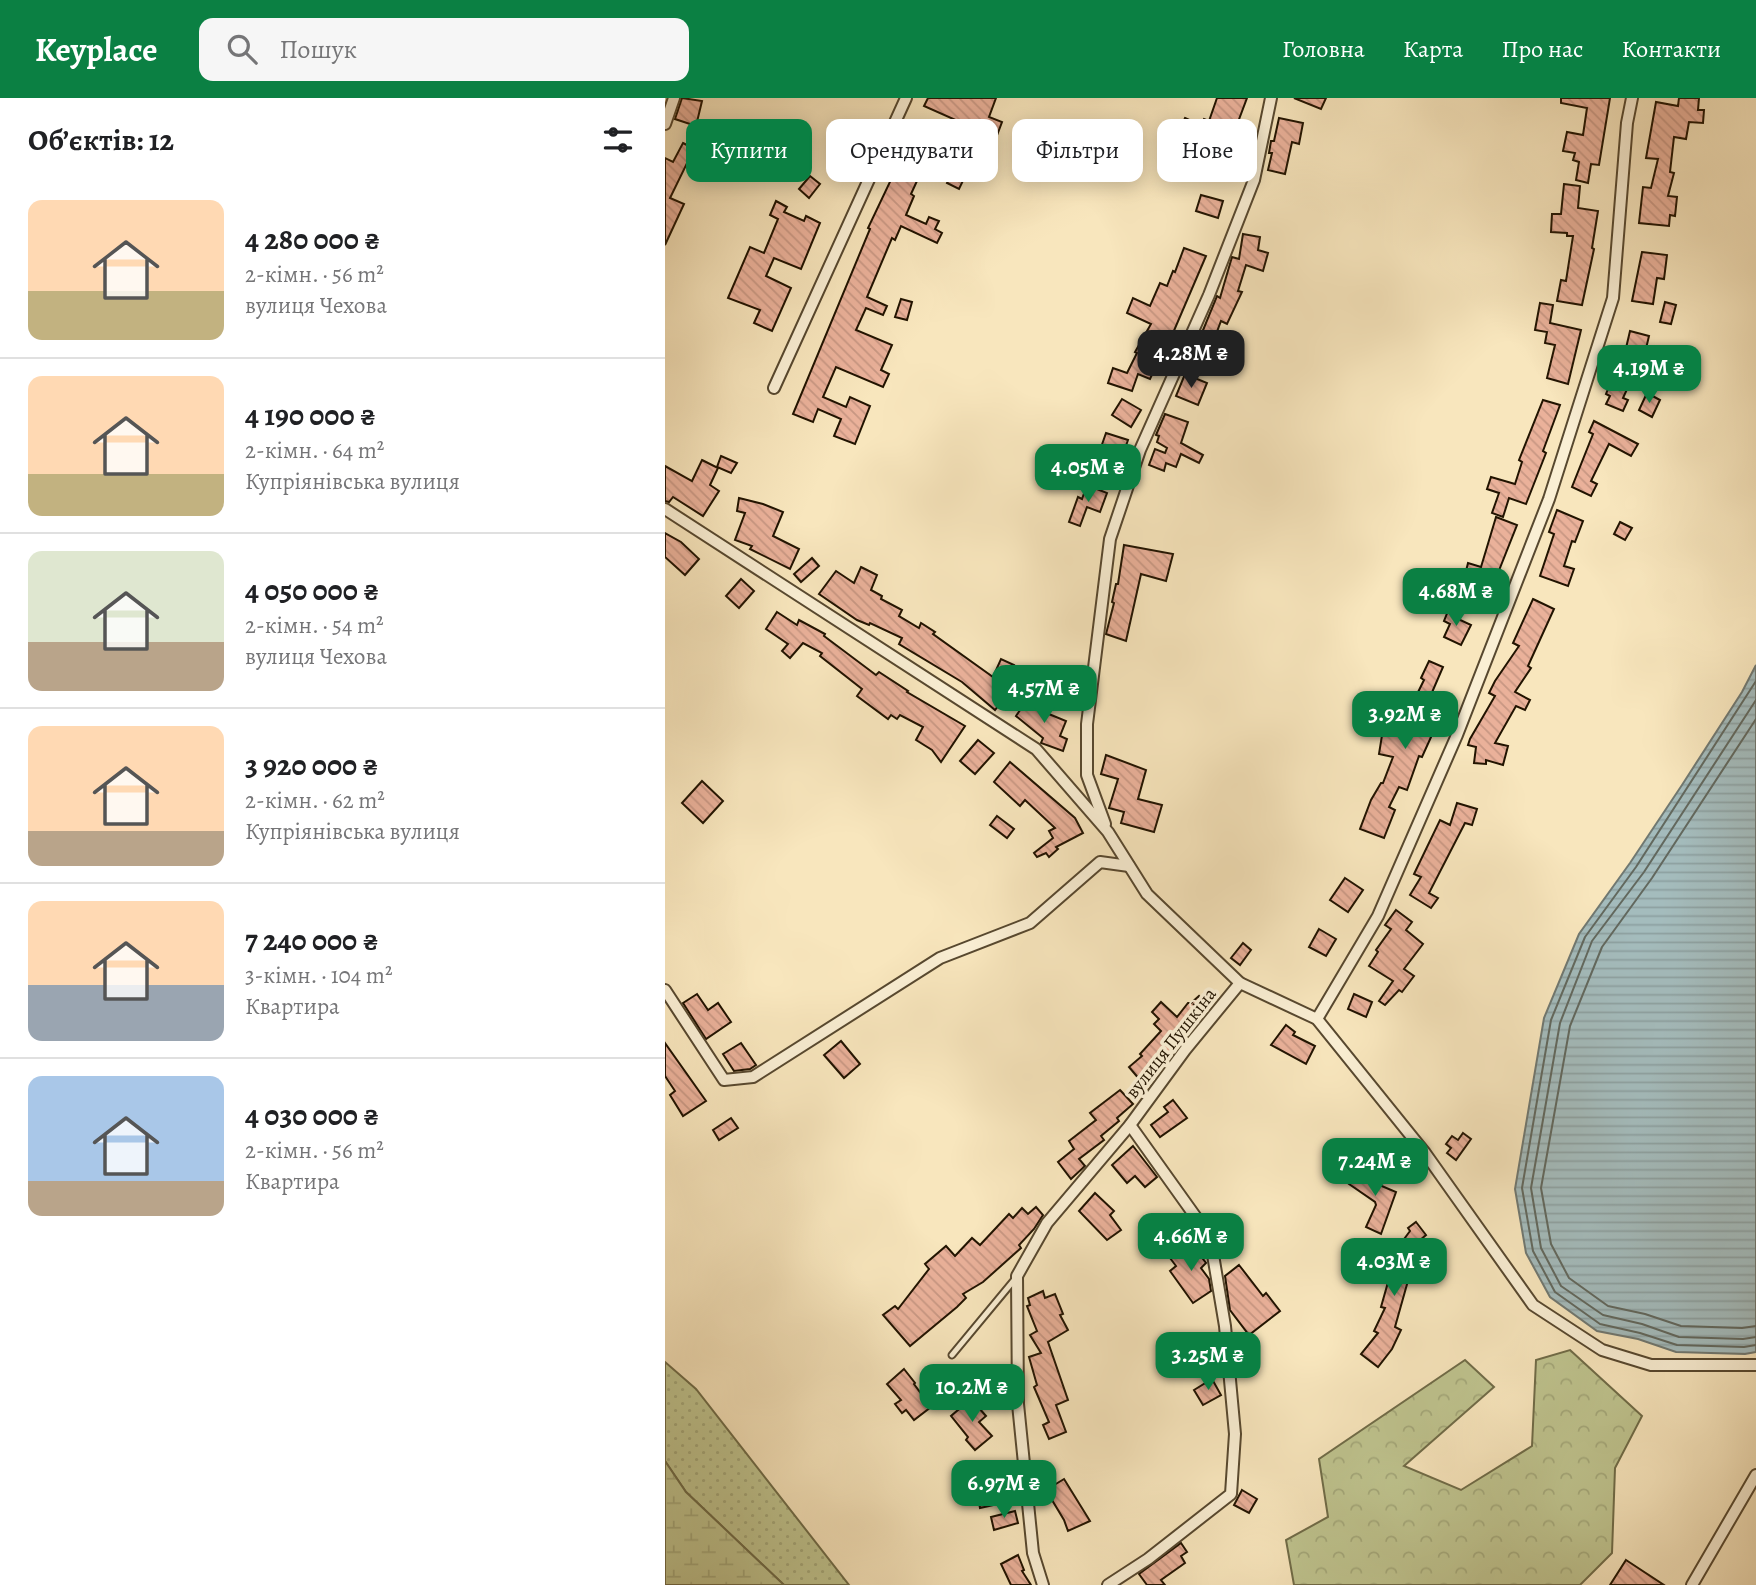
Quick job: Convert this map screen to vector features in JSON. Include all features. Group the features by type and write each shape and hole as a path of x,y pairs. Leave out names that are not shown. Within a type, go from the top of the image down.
{"street":[{"path":"665,124 674,98"},
{"path":"774,388 906,98"},
{"path":"1108,832 1087,775 1087,724 1110,539 1140,450 1209,295 1254,180 1271,98"},
{"path":"1317,1019 1378,916 1457,735 1549,499 1613,298 1627,123 1632,98"},
{"path":"665,509 1036,749 1108,832 1147,894 1240,982 1317,1019 1425,1153 1532,1305 1602,1350 1651,1366 1756,1365"},
{"path":"665,990 724,1080 753,1077 940,958 1030,923 1100,862 1129,866"},
{"name":"вулиця Пушкіна","path":"1043,1585 1033,1553 1018,1404 1017,1276 1047,1223 1130,1125 1185,1050 1240,982"},
{"name":"вулиця Пушкіна","path":"1108,1585 1148,1559 1231,1494 1235,1434 1225,1326 1210,1237 1130,1125"},
{"path":"1692,1585 1756,1475"}],"lane":[{"path":"952,1355 1017,1276"}],"green space":[{"path":"1570,1350 1642,1416 1615,1468 1612,1553 1580,1585 1294,1585 1286,1540 1328,1517 1319,1459 1465,1360 1494,1387 1404,1466 1461,1490 1532,1446 1536,1360"},
{"path":"665,1362 696,1389 849,1585 784,1585 686,1492 665,1461"},
{"path":"665,1461 686,1492 784,1585 665,1585"}],"water":[{"path":"1756,665 1756,1352 1676,1352 1638,1339 1597,1331 1550,1297 1526,1253 1515,1189 1544,1018 1579,934 1682,785 1742,692"}],"building":[{"path":"682,98 702,101 698,119 686,119 686,123 675,119"},
{"path":"928,98 996,98 989,117 994,119 953,119 924,106"},
{"path":"1217,98 1247,98 1239,119 1210,119"},
{"path":"1294,98 1326,98 1321,109"},
{"path":"1561,98 1610,98 1599,165 1591,164 1588,183 1576,180 1579,162 1573,160 1575,153 1563,151 1567,132 1583,135 1587,108 1561,103"},
{"path":"1679,98 1699,98 1698,110 1704,110 1703,123 1689,122 1686,139 1674,137 1670,172 1674,173 1668,196 1677,197 1675,216 1670,215 1669,226 1639,223 1643,187 1651,188 1658,159 1646,158 1656,102 1678,106"},
{"path":"1279,118 1303,123 1299,144 1292,142 1285,174 1268,170 1272,153 1269,153 1271,141 1274,141"},
{"path":"683,143 686,145 686,165 670,198 684,204 665,245 665,158 673,162"},
{"path":"812,178 820,184 809,198 799,189 805,182 812,182"},
{"path":"890,182 916,182 906,215 926,224 929,217 939,221 935,229 942,233 937,243 901,226 895,240 892,238 867,297 887,306 883,315 866,308 856,330 892,345 881,370 889,374 883,387 836,367 823,397 846,407 850,397 870,406 855,444 834,436 841,419 818,409 813,422 793,414 870,229 868,228"},
{"path":"947,182 962,182 959,189"},
{"path":"1564,184 1580,186 1578,208 1598,211 1594,249 1582,305 1557,301 1561,280 1566,281 1573,236 1551,232 1552,214 1561,214"},
{"path":"1201,195 1223,201 1218,218 1196,211"},
{"path":"776,201 787,207 784,212 804,221 806,216 820,223 801,269 774,258 766,276 791,288 772,331 754,323 760,310 728,298 750,247 764,253 778,219 770,215"},
{"path":"1243,234 1260,237 1258,250 1268,253 1263,271 1246,265 1238,291 1242,292 1227,324 1221,321 1212,345 1199,340 1217,296 1220,298 1232,257 1239,259"},
{"path":"1184,248 1206,256 1173,333 1153,365 1156,366 1150,379 1138,374 1132,391 1108,383 1113,368 1127,373 1151,324 1127,313 1133,298 1150,306 1160,283 1167,286"},
{"path":"1642,252 1667,255 1664,279 1657,278 1653,304 1632,301"},
{"path":"901,299 912,302 907,320 895,317"},
{"path":"1665,302 1676,305 1671,324 1660,322"},
{"path":"1540,303 1553,305 1550,323 1581,330 1568,384 1547,378 1555,345 1545,343 1547,332 1535,330"},
{"path":"1630,331 1649,336 1639,378 1633,376 1623,398 1628,400 1623,411 1606,404 1610,396 1606,394 1616,359 1623,361"},
{"path":"1185,374 1207,383 1198,405 1176,396"},
{"path":"1647,393 1660,400 1652,417 1639,410"},
{"path":"1122,399 1141,410 1131,427 1112,415"},
{"path":"1543,400 1560,405 1543,451 1546,453 1526,504 1509,498 1503,517 1492,513 1499,493 1487,489 1491,477 1515,484 1522,462 1519,460"},
{"path":"1165,414 1188,422 1181,443 1203,455 1199,463 1181,454 1176,467 1166,463 1164,471 1149,465 1155,449 1165,453 1167,448 1157,442 1159,436 1156,435"},
{"path":"1594,421 1638,444 1631,456 1609,444 1591,481 1597,484 1591,496 1572,487 1593,434 1589,432"},
{"path":"1106,433 1128,440 1120,463 1098,456"},
{"path":"721,456 737,463 731,473 717,467"},
{"path":"702,460 718,468 710,485 719,491 703,516 673,497 669,502 665,501 665,466 692,481"},
{"path":"1087,485 1107,493 1100,512 1087,507 1080,526 1069,522 1078,497 1082,499"},
{"path":"739,498 783,512 773,536 799,549 790,569 750,549 752,546 735,540 745,513 737,511"},
{"path":"1557,510 1583,521 1575,542 1572,541 1564,566 1574,569 1568,586 1540,576 1554,534 1549,532"},
{"path":"1496,517 1517,525 1498,573 1502,575 1495,594 1474,586 1476,582 1464,579 1468,563 1481,567"},
{"path":"1620,522 1632,528 1625,540 1614,534"},
{"path":"665,533 681,542 699,559 685,575 665,557"},
{"path":"1124,545 1173,554 1166,581 1141,574 1126,641 1106,634"},
{"path":"812,558 819,566 801,582 794,574"},
{"path":"861,567 877,575 871,590 882,596 881,599 902,610 899,616 919,628 921,623 935,632 933,634 993,677 1001,659 1014,665 1003,690 1008,693 995,710 962,682 899,644 902,638 857,620 819,594 836,571 854,583"},
{"path":"741,579 754,591 739,608 726,596"},
{"path":"1533,599 1554,609 1528,666 1531,668 1515,692 1530,700 1525,710 1516,706 1495,743 1508,746 1503,765 1486,760 1486,764 1474,763 1476,747 1468,745 1470,739 1495,696 1489,693 1495,681 1519,646 1513,643"},
{"path":"1448,611 1459,615 1458,619 1471,625 1461,645 1444,637 1450,624 1444,621"},
{"path":"777,612 797,625 799,620 825,634 824,636 876,675 879,672 965,726 941,762 932,750 916,740 923,727 900,715 897,719 891,715 888,719 857,696 862,689 820,656 822,653 803,643 790,658 782,651 788,644 766,629"},
{"path":"1429,661 1443,667 1430,697 1446,704 1422,757 1419,756 1407,790 1399,787 1389,807 1395,810 1384,838 1360,829 1393,757 1379,754 1383,729 1399,731 1424,680 1421,678"},
{"path":"1027,700 1044,712 1066,721 1060,736 1067,739 1063,751 1041,743 1043,738 1016,716"},
{"path":"978,740 994,753 975,774 960,761"},
{"path":"1106,755 1146,770 1138,799 1162,805 1154,832 1121,823 1124,812 1109,808 1118,779 1101,774"},
{"path":"1010,762 1075,818 1083,833 1056,847 1058,849 1049,857 1046,853 1037,857 1034,853 1053,838 1049,831 1055,828 1025,800 1020,806 994,782"},
{"path":"702,781 723,801 703,823 682,803"},
{"path":"1457,803 1477,809 1472,825 1465,823 1429,893 1438,898 1431,908 1410,895 1421,877 1414,874 1440,820 1450,825"},
{"path":"997,816 1014,829 1007,838 990,825"},
{"path":"1345,878 1363,890 1348,912 1330,900"},
{"path":"1396,910 1412,922 1406,930 1423,944 1404,969 1414,976 1402,992 1399,990 1385,1005 1379,1001 1393,981 1369,966 1378,952 1376,950 1391,929 1385,925"},
{"path":"1319,929 1336,939 1326,956 1309,947"},
{"path":"1243,943 1251,950 1240,965 1231,958"},
{"path":"697,994 708,1010 718,1003 731,1022 706,1039 683,1003"},
{"path":"1354,994 1372,1002 1366,1017 1348,1009"},
{"path":"1199,996 1206,1004 1184,1032 1187,1034 1170,1053 1172,1055 1159,1072 1154,1068 1140,1080 1129,1067 1142,1056 1140,1054 1161,1031 1154,1024 1159,1019 1152,1012 1161,1002 1177,1017 1188,1003"},
{"path":"1286,1025 1295,1032 1293,1035 1315,1046 1306,1064 1271,1045"},
{"path":"841,1041 860,1064 844,1078 824,1055"},
{"path":"665,1043 706,1101 683,1116 670,1095 675,1091 665,1076"},
{"path":"741,1043 756,1065 750,1069 734,1071 723,1054"},
{"path":"1120,1090 1133,1104 1117,1118 1119,1121 1101,1136 1104,1140 1079,1159 1085,1166 1071,1179 1058,1162 1074,1149 1069,1141 1096,1120 1090,1113"},
{"path":"1173,1100 1187,1118 1160,1137 1151,1125 1168,1112 1164,1107"},
{"path":"731,1118 738,1128 719,1140 713,1130"},
{"path":"1463,1133 1471,1139 1456,1160 1447,1153 1451,1148 1446,1144 1452,1136 1458,1140"},
{"path":"1133,1146 1157,1177 1145,1187 1135,1176 1127,1183 1112,1165"},
{"path":"1359,1169 1368,1175 1371,1170 1382,1177 1377,1184 1396,1192 1381,1234 1366,1227 1375,1202 1349,1184"},
{"path":"1095,1193 1114,1211 1110,1215 1121,1230 1107,1240 1079,1211"},
{"path":"1036,1207 1043,1215 1019,1245 1021,1248 983,1282 963,1294 966,1298 957,1307 910,1346 883,1315 895,1306 898,1309 929,1269 925,1264 946,1246 955,1256 972,1238 980,1245 1009,1214 1013,1218 1022,1208 1028,1214"},
{"path":"1416,1222 1426,1235 1413,1246 1420,1250 1406,1268 1411,1270 1395,1327 1401,1330 1392,1349 1378,1367 1361,1354 1378,1333 1374,1331 1385,1308 1381,1307 1394,1261 1390,1264 1387,1262 1410,1231 1408,1228"},
{"path":"1190,1242 1206,1263 1201,1268 1209,1279 1211,1291 1193,1303 1170,1271 1176,1266 1170,1258"},
{"path":"1239,1265 1263,1296 1266,1293 1280,1311 1249,1335 1230,1310 1225,1276"},
{"path":"1043,1291 1045,1298 1055,1294 1063,1314 1060,1315 1068,1330 1048,1342 1068,1400 1056,1405 1066,1432 1049,1439 1043,1425 1049,1422 1034,1387 1037,1385 1029,1357 1041,1353 1030,1335 1037,1331 1027,1306 1030,1305 1028,1298"},
{"path":"904,1369 931,1407 914,1420 906,1410 902,1413 895,1404 901,1400 887,1384"},
{"path":"1212,1379 1221,1395 1203,1405 1194,1390"},
{"path":"971,1399 986,1416 979,1422 992,1436 975,1450 951,1416"},
{"path":"1005,1466 1009,1477 987,1485 983,1474"},
{"path":"1064,1479 1090,1521 1068,1531 1046,1490"},
{"path":"1242,1490 1257,1499 1249,1513 1234,1505"},
{"path":"995,1493 998,1504 980,1508 978,1497"},
{"path":"1015,1511 1018,1523 994,1530 991,1517"},
{"path":"1181,1543 1187,1552 1181,1556 1185,1563 1161,1580 1165,1585 1147,1585 1139,1574"},
{"path":"1018,1555 1024,1570 1022,1571 1031,1585 1011,1585 1001,1564"},
{"path":"1626,1560 1664,1585 1610,1585"}]}
